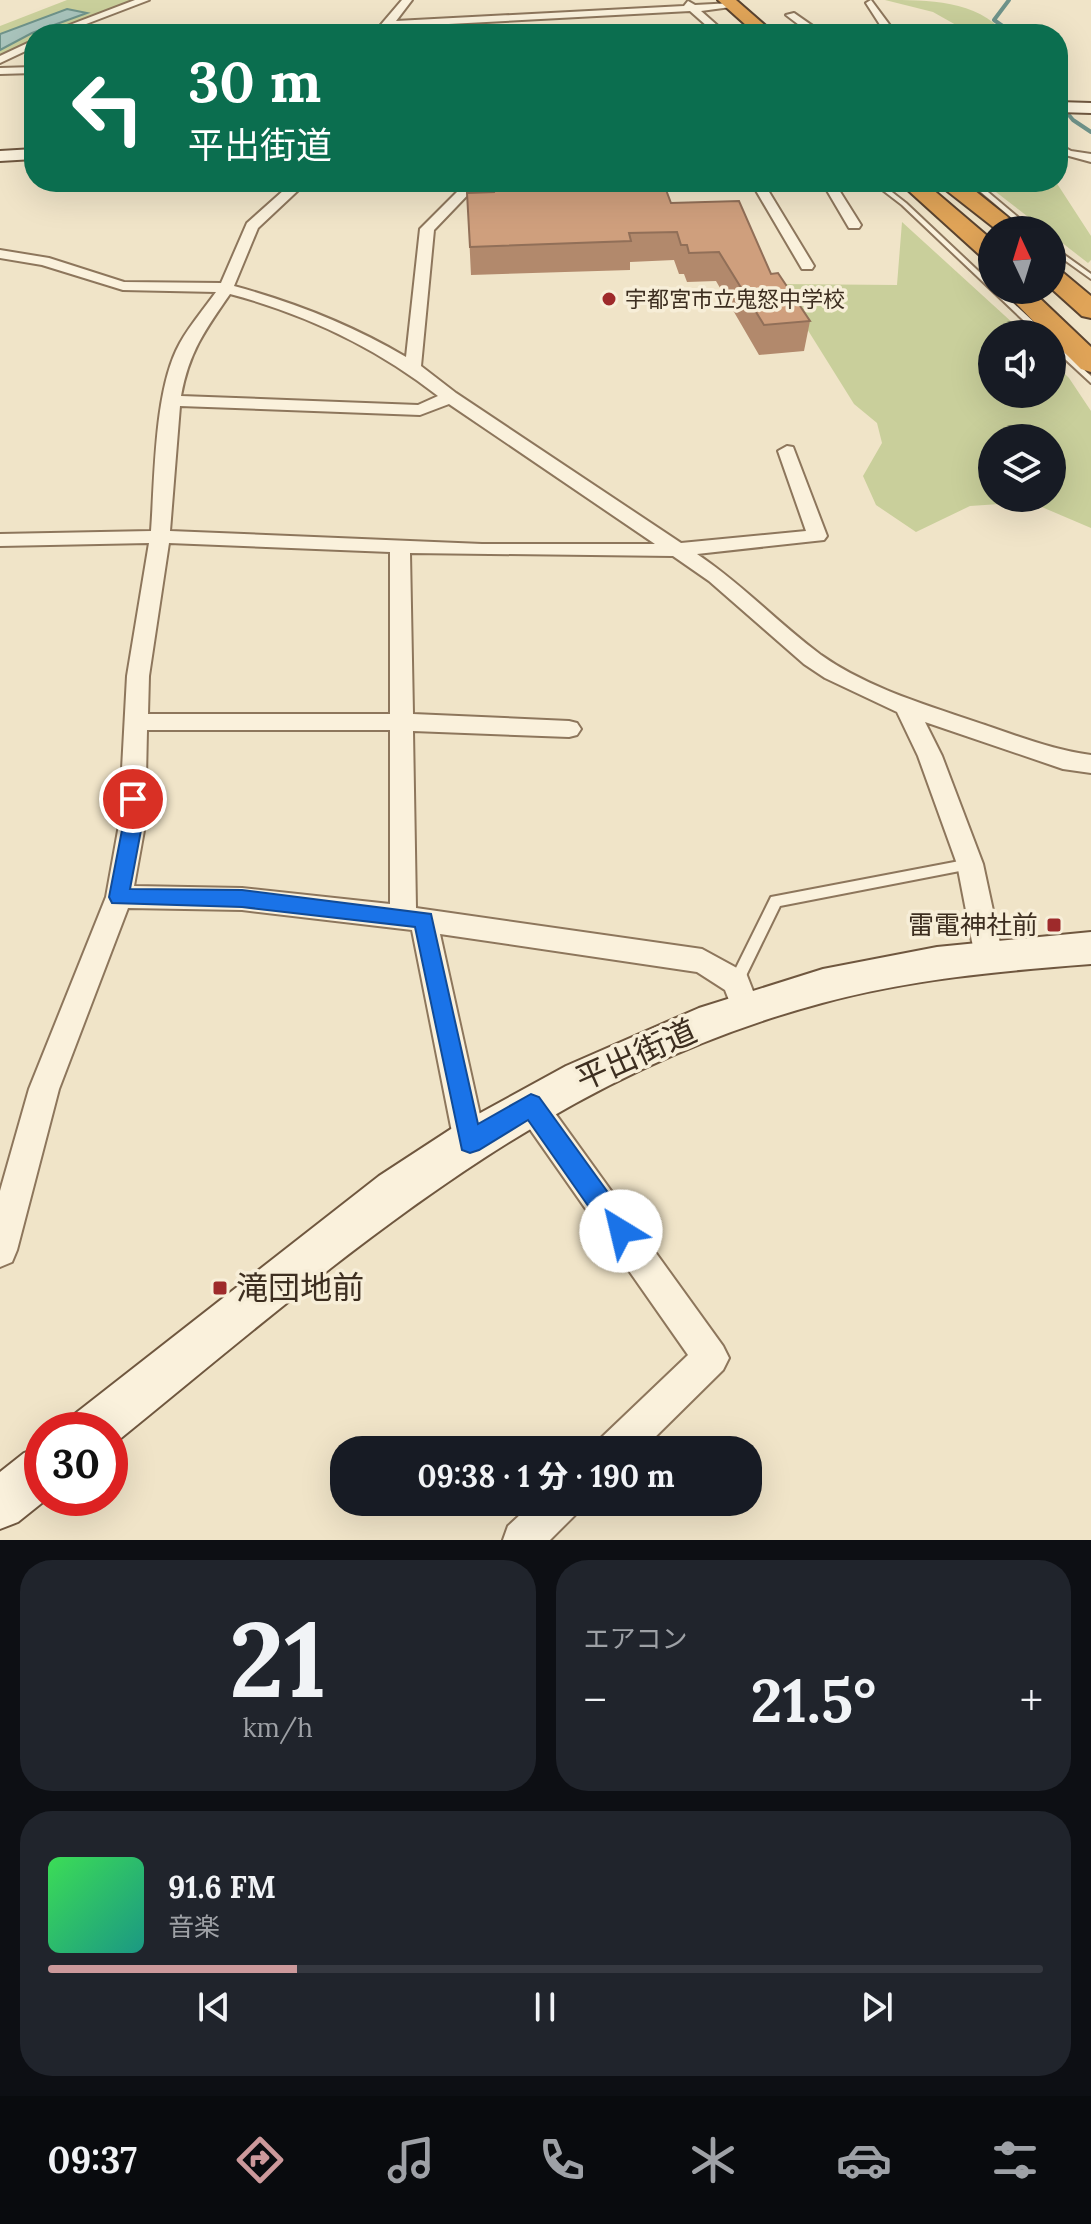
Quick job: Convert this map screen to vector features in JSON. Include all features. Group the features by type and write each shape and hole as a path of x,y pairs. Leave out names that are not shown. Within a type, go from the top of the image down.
{"highway":[{"path":"713,4 731,24"},
{"path":"713,4 748,24"},
{"path":"930,192 954,230 978,253"},
{"path":"932,192 978,239"},
{"path":"936,192 978,218"},
{"path":"963,192 994,216"},
{"path":"1066,272 1091,292"},
{"path":"1066,288 1091,310"},
{"path":"1030,304 1091,363"},
{"path":"1051,304 1091,339"}],"street":[{"path":"78,24 144,0"},
{"path":"389,24 407,0"},
{"path":"684,0 713,4"},
{"path":"871,3 886,24"},
{"path":"389,24 713,4"},
{"path":"713,4 719,24"},
{"path":"791,15 804,24"},
{"path":"0,60 24,48"},
{"path":"0,71 24,70"},
{"path":"1068,107 1091,108"},
{"path":"1068,154 1091,158"},
{"path":"0,156 24,155"},
{"path":"0,1250 44,1089 119,897 132,825 138,676 160,537 178,367 188,343 226,288 252,226 290,192"},
{"path":"413,368 427,229 464,192"},
{"path":"763,192 807,266"},
{"path":"834,192 854,225"},
{"path":"0,254 44,261 123,286 226,288 273,302 368,341 413,368 450,397 747,599 812,659 833,673 906,707 1063,760 1091,764"},
{"path":"172,401 420,410 450,397"},
{"path":"0,540 160,537 482,550 676,550 817,536 787,451"},
{"path":"400,546 402,722 413,918 470,1142"},
{"path":"906,707 930,756 970,864 989,957"},
{"path":"136,722 402,722 569,729"},
{"path":"119,897 242,899 413,918 702,961 741,996"},
{"name":"平出街道","path":"116,1412 413,1178 531,1105 741,996 989,957 1091,948"},
{"path":"531,1105 711,1358 630,1436"},
{"path":"0,1504 24,1485"},
{"path":"522,1540 547,1516"}],"lane":[{"path":"888,192 978,275"},
{"path":"984,192 1013,216"},
{"path":"1066,258 1091,277"},
{"path":"1010,304 1027,320"},
{"path":"1066,357 1091,381"},
{"path":"741,996 776,901 970,864"}],"green space":[{"path":"67,0 144,0 79,24 24,24 24,48 0,60 0,26"},
{"path":"885,0 951,4 980,14 995,24 954,24 933,12"},
{"path":"996,192 1062,192 1091,236 1091,260 1088,263 1066,246 1066,216 1027,216"},
{"path":"902,222 978,291 978,304 992,304 1010,320 978,320 978,408 1066,408 1066,375 1091,411 1091,528 1053,512 1066,512 1066,424 978,424 978,505 970,506 916,532 876,505 863,476 882,443 877,423 854,404 779,284 897,285"}],"water":[{"path":"67,9 87,13 57,24 27,24"},
{"path":"24,25 24,37 0,50 0,34"}],"building":[{"path":"667,192 671,203 739,201 771,274 778,273 810,321 764,325 719,252 689,253 687,245 681,245 677,232 629,233 631,241 470,247 467,193"}],"waterway":[{"path":"1000,24 994,20 1009,0"},
{"path":"1068,114 1091,132"}],"place":[{"name":"宇都宮市立鬼怒中学校","path":"609,299"},
{"name":"雷電神社前","path":"1054,925"},
{"name":"滝団地前","path":"220,1288"}],"route":[{"path":"133,799 132,825 119,897 242,899 424,920 470,1142 531,1105 621,1231"}]}
